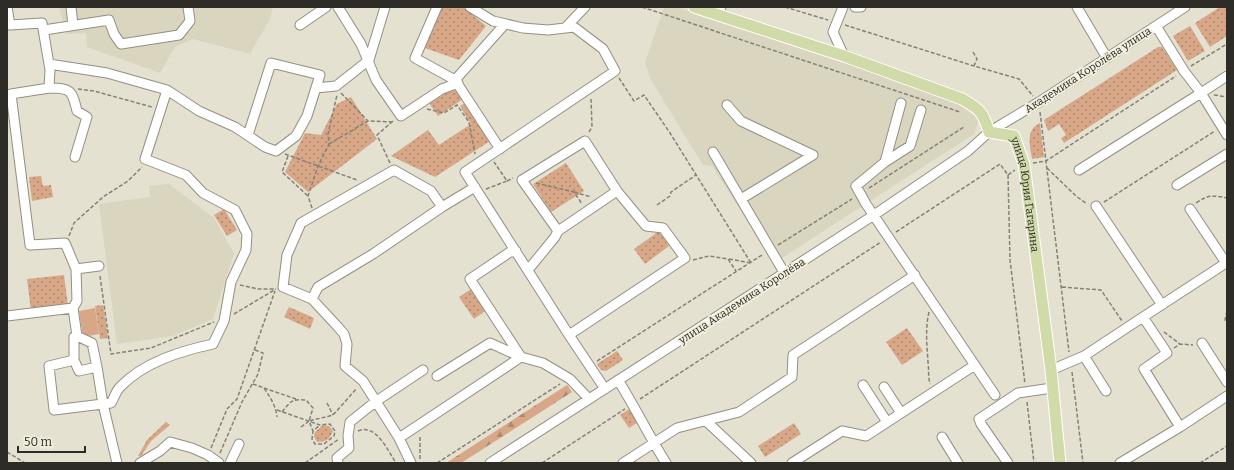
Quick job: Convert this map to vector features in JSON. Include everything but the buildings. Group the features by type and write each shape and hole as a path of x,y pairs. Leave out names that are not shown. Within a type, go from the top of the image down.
{"main road":[{"path":"694,7 844,56 962,99 979,109 985,118 989,132"},
{"name":"улица Юрия Гагарина","path":"989,132 1014,136 1024,164 1051,370 1060,463"}],"street":[{"path":"7,7 10,25 42,23 50,70 49,88"},
{"path":"71,7 73,25"},
{"path":"44,30 109,20 114,34 121,44 179,35 190,21 188,7"},
{"path":"300,25 326,7"},
{"path":"338,7 361,44 369,60 376,80 402,116 442,89 456,82 505,24"},
{"path":"316,88 336,86 369,60 385,7"},
{"path":"436,7 414,58 456,82 496,152"},
{"path":"470,7 493,21 523,28 548,30 574,27 603,49 615,71 465,172 605,389"},
{"path":"565,28 585,7"},
{"path":"710,12 721,7"},
{"path":"843,7 833,32 844,56"},
{"path":"855,7 861,7"},
{"path":"1077,7 1108,58"},
{"name":"Академика Королёва улица","path":"989,132 1108,58 1185,7"},
{"path":"1156,26 1227,135"},
{"path":"49,64 107,73 167,90 200,111 235,127 248,136 265,147 276,151 296,136 307,116 320,75 271,63 248,136"},
{"path":"1079,170 1227,76"},
{"path":"75,157 87,116 78,111 74,95 64,88 49,88 9,94 30,245 65,243 76,269 77,301 73,308 77,336 74,337 74,360 79,371 97,367"},
{"path":"74,360 49,366 54,410 112,403 119,387 142,369 184,351 213,344 224,321 231,282 246,250 247,234 235,210 203,193 186,175 145,159 167,90"},
{"path":"885,162 901,103"},
{"path":"727,106 740,121 813,155 741,199"},
{"path":"921,110 910,146 885,162 856,186 995,395"},
{"name":"улица Академика Королёва","path":"490,463 785,274 874,215 968,151 989,132"},
{"path":"558,231 522,180 585,142 617,191 646,226 663,228 685,258 569,335"},
{"path":"714,152 785,274"},
{"path":"1177,185 1227,154"},
{"path":"411,463 399,438 363,381 341,364 347,344 344,334 312,299 283,287 287,255 301,223 394,170 431,191 442,207"},
{"path":"312,299 318,287 372,254 442,207 477,190"},
{"path":"528,270 555,237 558,231 617,191"},
{"path":"1096,206 1162,305"},
{"path":"1051,370 1084,356 1226,264 1190,209"},
{"path":"516,251 510,252 470,279 521,357"},
{"path":"76,269 99,266"},
{"path":"623,463 677,428 739,412 792,377 793,355 914,275"},
{"path":"7,316 73,308"},
{"path":"1143,317 1167,353 1144,369 1180,427"},
{"path":"77,336 92,343 103,404 117,463"},
{"path":"438,376 490,343 521,357 543,363 570,379 589,399"},
{"path":"1202,343 1227,382"},
{"path":"1084,356 1106,391"},
{"path":"399,438 521,357"},
{"path":"792,463 842,431 866,436 975,365"},
{"path":"338,463 337,458 349,448 348,436 350,422 375,402 423,370"},
{"path":"618,380 633,404 653,443 666,463"},
{"path":"863,385 886,422"},
{"path":"884,387 901,413"},
{"path":"1008,463 979,419 1018,393 1052,388"},
{"path":"1120,463 1180,427 1227,396"},
{"path":"706,421 751,463"},
{"path":"942,437 958,463"},
{"path":"140,463 160,451 170,442 192,448 208,455 218,462"},
{"path":"230,463 239,444"}],"path":[{"path":"642,7 960,112"},
{"path":"785,7 1019,79 1039,102 1083,463"},
{"path":"1046,161 1227,44"},
{"path":"973,52 977,59 974,66"},
{"path":"615,71 634,101 644,95 670,133 751,262"},
{"path":"64,88 94,91 160,110"},
{"path":"587,135 592,127 590,89"},
{"path":"329,144 328,134 338,90 368,120"},
{"path":"424,109 444,113 457,105 469,122 475,154"},
{"path":"394,170 377,135 392,122 402,116"},
{"path":"308,196 318,166 329,144 368,120 392,122"},
{"path":"1047,168 1076,196 1087,204 1096,206 1221,126"},
{"path":"589,366 964,127"},
{"path":"276,151 369,184"},
{"path":"496,152 493,160 507,181"},
{"path":"288,156 282,172 308,196 315,215"},
{"path":"65,243 74,223 102,197 128,181 149,160"},
{"path":"542,463 1000,164"},
{"path":"657,205 670,196 671,192 696,175"},
{"path":"1008,175 1010,260 1034,463"},
{"path":"477,190 484,190 514,178 574,192 587,212"},
{"path":"1190,209 1207,196 1220,196 1227,198"},
{"path":"693,260 709,256 751,262"},
{"path":"728,259 736,271"},
{"path":"99,266 111,354 151,348 212,322 224,321 276,289"},
{"path":"231,282 258,289 276,289"},
{"path":"1062,287 1101,290 1126,328"},
{"path":"208,455 227,409 237,399 276,289"},
{"path":"934,304 928,313 926,338 928,378 934,391"},
{"path":"1227,311 1225,320 1227,323"},
{"path":"1167,353 1180,344 1189,345 1202,343"},
{"path":"218,462 242,402 258,374 263,353 255,350"},
{"path":"437,463 570,379"},
{"path":"301,427 309,421 334,415 363,381"},
{"path":"253,384 296,399 306,399 313,408 309,421 313,432 312,439 316,444 324,444 334,436"},
{"path":"264,388 273,401 277,410 277,417"},
{"path":"282,412 291,401 296,399"},
{"path":"327,403 334,415"},
{"path":"277,410 320,425 330,424 335,431 334,436 336,440"},
{"path":"420,463 421,423"},
{"path":"313,432 320,425"},
{"path":"305,463 336,440 361,430 375,433 396,463"},
{"path":"1200,463 1227,446"},
{"path":"7,452 25,463"}],"shaded area":[{"path":"59,7 273,7 270,19 250,54 193,39 175,47 160,73 87,47 86,33 67,34"},
{"path":"664,7 676,7 971,104 979,120 974,134 774,263 712,166 703,165 651,80 645,63"},
{"path":"169,184 214,218 234,253 213,319 173,336 117,344 99,204 150,197 149,186"}],"green space":[{"path":"441,7 463,7 486,26 459,60 422,47"},
{"path":"1220,7 1227,7 1227,36 1210,47 1195,23"},
{"path":"1190,26 1205,51 1188,61 1173,36"},
{"path":"1158,47 1162,47 1177,70 1064,143 1061,138 1066,135 1059,124 1048,131 1044,120"},
{"path":"451,90 458,91 463,99 438,116 429,103"},
{"path":"351,97 377,139 308,192 285,172 305,133 321,135 337,104"},
{"path":"465,103 490,141 435,177 391,156 428,130 439,145 471,124 460,106"},
{"path":"1040,123 1044,157 1032,159 1030,134 1035,126"},
{"path":"566,163 584,191 551,212 533,184"},
{"path":"41,176 43,186 51,185 53,197 32,201 29,177"},
{"path":"224,209 237,230 227,236 214,215"},
{"path":"659,231 669,246 645,264 634,249"},
{"path":"64,275 68,306 31,311 27,279"},
{"path":"474,287 488,309 474,319 459,297"},
{"path":"103,305 108,338 100,339 95,306"},
{"path":"289,307 314,318 310,329 284,317"},
{"path":"95,308 99,334 83,337 79,311"},
{"path":"907,328 923,351 902,365 886,342"},
{"path":"617,351 623,360 606,371 601,370 597,364"},
{"path":"567,385 572,392 461,463 446,463"},
{"path":"631,408 638,417 637,423 629,428 620,415"},
{"path":"166,422 170,425 151,441 141,456 138,456 147,440"},
{"path":"794,423 801,434 765,457 758,446"},
{"path":"323,425 329,426 333,431 327,440 317,442 314,437 315,432"}]}
